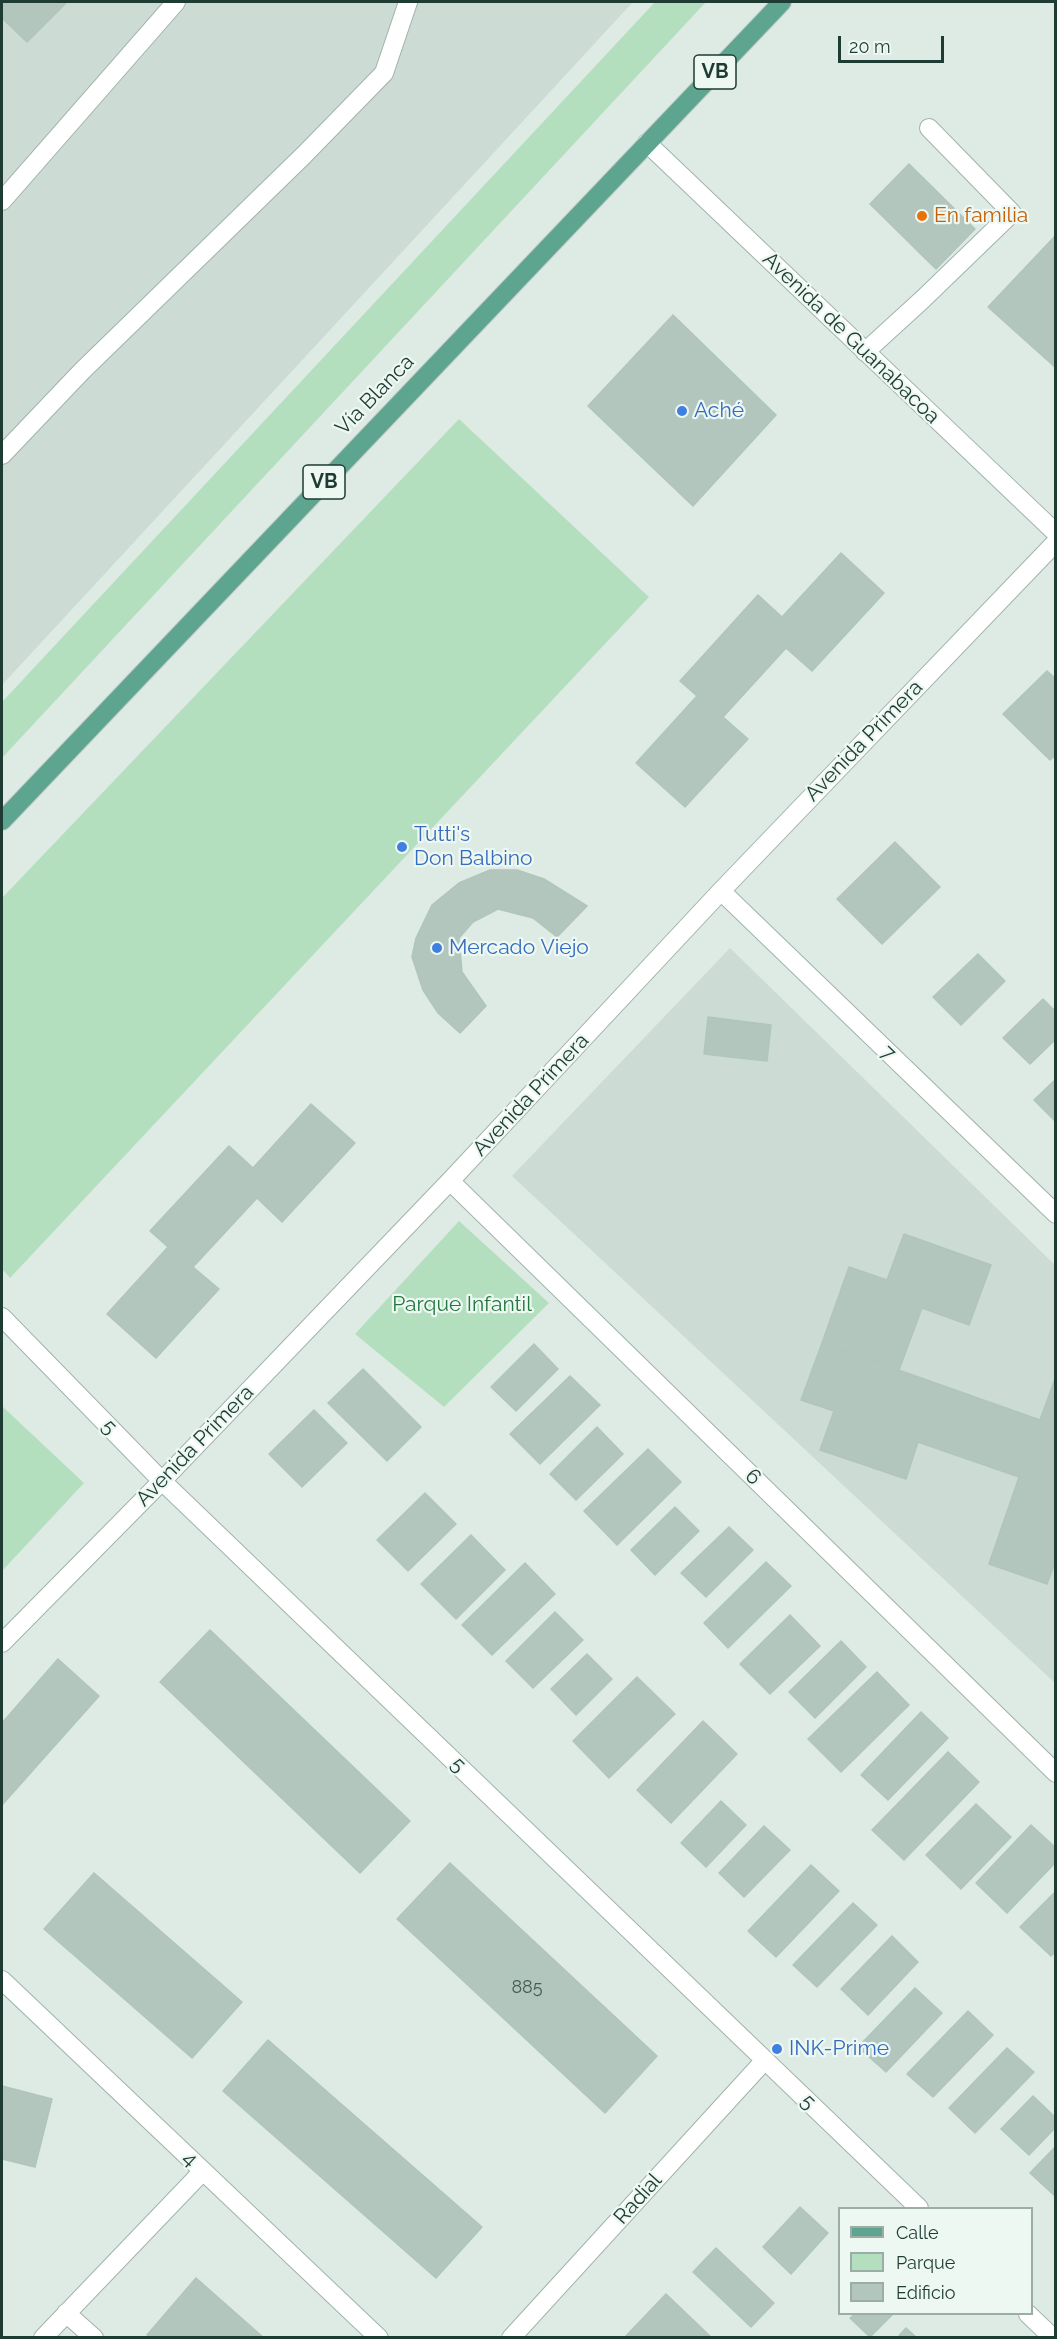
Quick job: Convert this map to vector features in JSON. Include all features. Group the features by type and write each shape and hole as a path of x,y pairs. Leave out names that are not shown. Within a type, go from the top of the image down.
{"main road":[{"name":"Vía Blanca","path":"2,821 782,2"}],"street":[{"path":"2,201 176,2"},
{"path":"2,455 81,371 304,155 384,73 408,2"},
{"path":"865,352 1012,213 929,128"},
{"name":"Avenida de Guanabacoa","path":"647,143 1056,533"},
{"name":"Avenida Primera","path":"2,1643 162,1481 450,1181 721,891 1056,542"},
{"name":"7","path":"721,891 1056,1214"},
{"name":"6","path":"450,1181 1056,1773"},
{"name":"5","path":"2,1317 162,1481 918,2207"},
{"name":"4","path":"2,1980 379,2337"},
{"name":"Radial","path":"511,2337 765,2060"},
{"path":"42,2337 203,2171"},
{"path":"66,2313 94,2337"},
{"path":"1030,2315 1053,2337"}],"shaded area":[{"path":"2,2 633,2 2,685"},
{"path":"730,948 1055,1265 1055,1683 512,1176"}],"green space":[{"path":"655,2 706,2 2,758 2,702"},
{"path":"459,419 649,597 10,1278 2,1269 2,898"},
{"name":"Parque Infantil","path":"459,1221 549,1303 444,1407 355,1334"},
{"path":"2,1406 84,1483 2,1571"}],"building":[{"path":"2,2 67,2 27,42 2,18"},
{"name":"En familia","path":"909,164 975,229 936,269 870,204"},
{"path":"1056,235 1056,368 988,307"},
{"name":"Aché","path":"673,315 776,415 693,506 588,406"},
{"path":"841,553 884,593 812,671 786,648 723,717 748,739 685,807 636,763 697,696 680,681 758,595 782,617"},
{"path":"1047,671 1056,679 1056,755 1050,760 1003,714"},
{"path":"895,842 940,887 882,944 837,899"},
{"name":"Mercado Viejo","path":"490,870 517,870 544,879 587,906 557,937 533,918 498,909 473,922 459,938 462,972 486,1006 460,1033 438,1013 423,990 412,957 416,938 432,905 459,883"},
{"path":"978,954 1005,981 961,1025 933,997"},
{"path":"1043,999 1056,1012 1056,1039 1030,1064 1003,1038"},
{"path":"708,1017 771,1025 767,1061 704,1054"},
{"path":"1056,1079 1056,1122 1034,1100"},
{"path":"311,1104 355,1143 282,1222 257,1198 193,1267 219,1289 156,1358 107,1314 168,1247 150,1231 229,1146 253,1168"},
{"path":"904,1234 991,1265 969,1325 922,1308 899,1370 822,1343 849,1267 887,1280"},
{"path":"822,1343 1040,1420 1056,1376 1056,1560 1047,1584 989,1564 1019,1477 918,1442 906,1479 820,1450 834,1411 801,1400"},
{"path":"534,1344 558,1369 516,1411 491,1387"},
{"path":"363,1369 421,1427 387,1461 328,1403"},
{"path":"570,1376 600,1405 540,1464 510,1434"},
{"path":"314,1410 347,1443 302,1487 269,1454"},
{"path":"597,1427 623,1454 576,1500 550,1474"},
{"path":"648,1449 681,1482 617,1545 584,1511"},
{"path":"425,1493 456,1524 408,1571 377,1540"},
{"path":"675,1507 699,1531 655,1575 631,1550"},
{"path":"729,1527 753,1550 706,1597 681,1573"},
{"path":"471,1535 505,1570 456,1619 421,1584"},
{"path":"766,1562 791,1586 728,1648 704,1623"},
{"path":"525,1563 555,1594 492,1655 462,1625"},
{"path":"555,1612 583,1640 533,1688 506,1661"},
{"path":"790,1615 820,1646 770,1694 740,1664"},
{"path":"210,1630 410,1821 360,1873 160,1682"},
{"path":"841,1641 866,1667 815,1718 789,1692"},
{"path":"587,1654 612,1679 576,1715 551,1689"},
{"path":"58,1659 99,1696 2,1805 2,1723"},
{"path":"877,1672 909,1705 841,1772 808,1739"},
{"path":"637,1677 675,1714 609,1778 573,1741"},
{"path":"921,1712 948,1738 888,1800 861,1775"},
{"path":"703,1721 737,1754 671,1823 637,1790"},
{"path":"948,1752 979,1782 904,1860 872,1830"},
{"path":"721,1801 746,1825 706,1867 681,1843"},
{"path":"976,1804 1011,1837 961,1889 926,1855"},
{"path":"1031,1825 1056,1848 1056,1862 1007,1913 976,1883"},
{"path":"764,1826 790,1850 744,1897 719,1873"},
{"path":"450,1863 657,2056 605,2113 397,1919"},
{"path":"811,1865 839,1891 776,1957 748,1931"},
{"path":"94,1873 242,2002 192,2058 44,1929"},
{"path":"1056,1891 1056,1951 1051,1956 1020,1927"},
{"path":"853,1903 877,1925 817,1987 793,1965"},
{"path":"892,1936 918,1962 868,2015 841,1989"},
{"path":"915,1988 942,2013 886,2072 858,2047"},
{"path":"968,2011 993,2035 933,2097 907,2074"},
{"path":"268,2040 482,2227 436,2278 223,2091"},
{"path":"1007,2048 1034,2072 975,2133 949,2108"},
{"path":"2,2086 52,2099 35,2167 2,2159"},
{"path":"1033,2096 1056,2118 1056,2127 1029,2155 1001,2129"},
{"path":"1056,2146 1056,2197 1030,2173"},
{"path":"800,2207 828,2233 791,2274 763,2247"},
{"path":"716,2248 774,2303 751,2327 693,2272"},
{"path":"196,2278 264,2338 150,2338 147,2335"},
{"path":"666,2294 712,2338 624,2338"},
{"path":"854,2315 892,2315 870,2337 850,2318"},
{"path":"906,2328 917,2338 897,2338"}],"place":[{"name":"En familia","path":"922,216"},
{"name":"Aché","path":"682,411"},
{"name":"Tutti's Don Balbino","path":"402,847"},
{"name":"Mercado Viejo","path":"437,948"},
{"name":"INK-Prime","path":"777,2049"}]}
